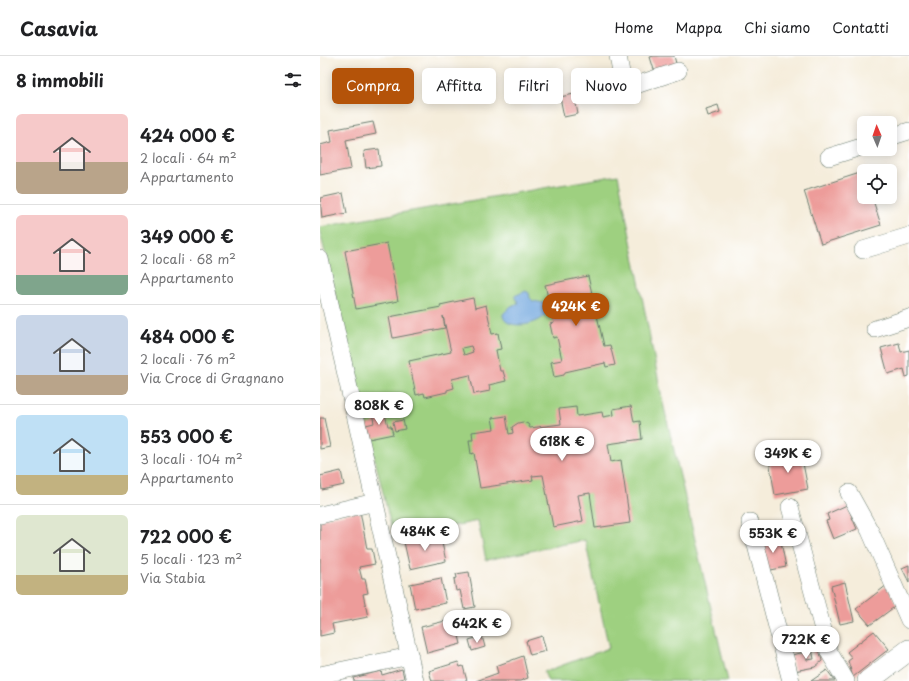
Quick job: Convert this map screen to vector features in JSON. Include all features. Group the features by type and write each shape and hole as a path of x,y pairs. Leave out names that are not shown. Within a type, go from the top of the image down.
{"main road":[{"path":"868,681 909,650"}],"street":[{"path":"618,56 622,78 628,84 636,85 678,71"},
{"path":"897,135 909,131"},
{"path":"829,158 857,148"},
{"path":"863,250 909,236"},
{"path":"320,259 376,502 415,681"},
{"path":"874,329 909,318"},
{"path":"849,493 870,531 909,620"},
{"path":"320,515 376,502"},
{"path":"790,507 829,652 846,681"},
{"path":"750,522 791,681"},
{"path":"320,676 410,656"}],"green space":[{"path":"618,175 663,403 728,681 548,681 544,672 609,648 585,540 486,560 478,521 394,538 320,232 320,227"}],"water":[{"path":"526,291 529,293 530,298 533,301 544,303 548,309 545,315 533,323 524,325 509,323 505,320 503,314 511,306 519,304 514,296"}],"building":[{"path":"674,56 677,67 655,73 650,57"},
{"path":"571,95 571,104 576,104 578,114 564,117 561,104 563,104 563,96"},
{"path":"718,105 720,112 708,116 706,109"},
{"path":"373,122 376,134 346,140 351,169 320,175 320,145 332,142 330,130"},
{"path":"379,149 381,166 366,168 364,151"},
{"path":"857,174 857,204 874,204 881,225 821,244 804,191"},
{"path":"343,193 347,213 322,218 320,198"},
{"path":"387,243 398,301 356,309 345,251"},
{"path":"588,276 604,346 610,345 615,365 606,367 605,363 565,372 564,375 554,377 551,362 562,360 557,337 553,338 550,324 554,323 545,285"},
{"path":"473,298 475,308 486,305 492,334 498,333 501,349 496,350 500,371 503,371 506,381 489,385 490,391 474,394 470,375 452,379 454,388 447,390 447,392 425,397 424,393 416,395 409,361 451,352 443,316 445,328 393,338 389,317 441,307 440,305","holes":["471,346 473,352 464,355 462,348"]},
{"path":"899,343 901,352 909,350 909,376 906,377 904,369 888,374 881,348"},
{"path":"631,406 634,422 640,421 642,439 608,444 611,462 621,460 630,523 595,528 590,493 578,495 583,521 553,527 543,475 532,476 533,480 480,488 474,453 471,454 469,440 473,440 472,432 494,429 492,418 506,416 509,434 513,433 512,427 523,422 528,424 530,428 561,424 559,409 576,407 577,416 602,412 603,417 614,415 613,409"},
{"path":"384,410 388,426 391,426 393,434 369,439 366,425 374,423 372,413"},
{"path":"320,418 324,418 330,447 320,449"},
{"path":"403,420 405,429 395,431 393,422"},
{"path":"801,453 808,489 775,495 769,460"},
{"path":"341,471 344,485 322,490 320,476"},
{"path":"847,505 857,529 833,539 826,521 829,520 827,514"},
{"path":"360,511 367,549 372,549 375,564 359,567 362,579 365,579 368,593 363,594 368,617 332,624 334,633 320,636 320,519"},
{"path":"440,534 446,561 410,569 404,542"},
{"path":"780,537 786,567 766,571 760,541"},
{"path":"909,565 909,582 902,568"},
{"path":"469,572 475,607 464,609 460,590 456,591 454,579 457,578 456,574"},
{"path":"441,578 446,603 415,609 410,584"},
{"path":"845,582 854,621 840,624 831,586"},
{"path":"887,585 897,605 870,625 856,609"},
{"path":"449,620 450,626 456,624 461,644 427,653 421,627"},
{"path":"874,631 889,649 853,677 848,661 852,658 847,652"},
{"path":"482,636 485,647 472,651 469,640"},
{"path":"542,636 546,651 530,655 526,641"},
{"path":"819,648 822,661 815,667 794,671 791,655 806,652 807,660 814,659 812,649"},
{"path":"523,656 528,678 520,681 476,681 498,673 496,666"},
{"path":"458,662 460,667 463,666 467,681 432,681 429,671"},
{"path":"402,669 404,678 391,681 354,681 353,678 381,671 382,675"},
{"path":"827,670 835,681 811,681"}]}
